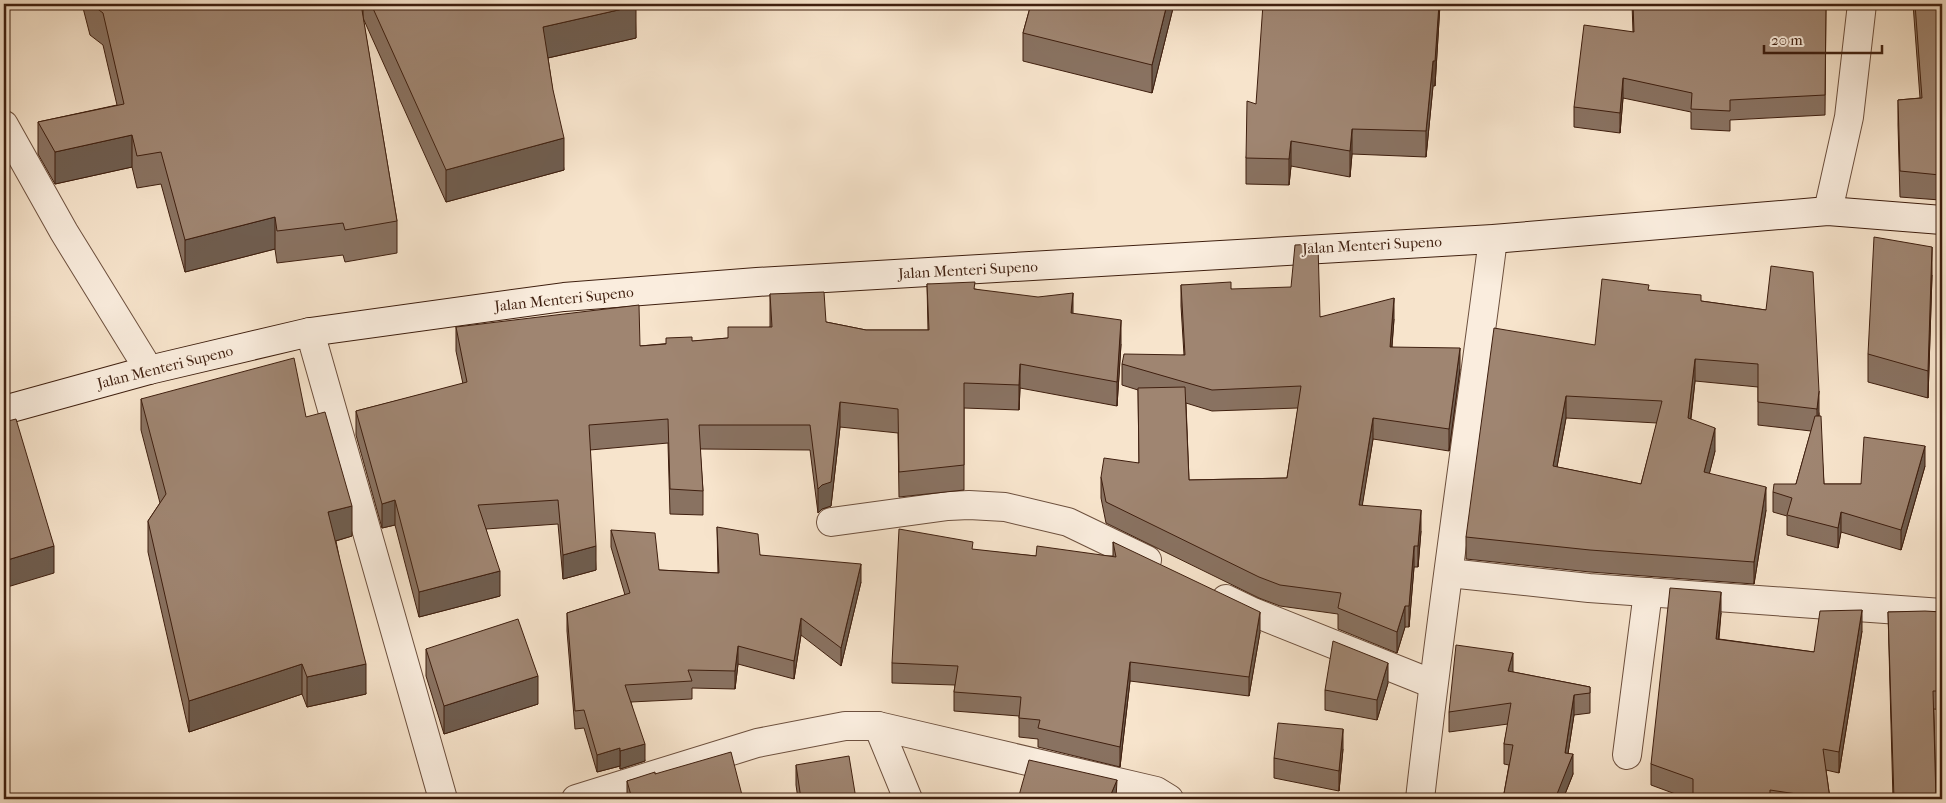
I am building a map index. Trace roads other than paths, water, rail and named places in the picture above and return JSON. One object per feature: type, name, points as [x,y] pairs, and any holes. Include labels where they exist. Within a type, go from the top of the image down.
[{"type":"street","points":[[1828,211],[1849,117],[1862,4]]},
{"type":"street","points":[[4,125],[64,232],[149,370]]},
{"type":"street","name":"Jalan Menteri Supeno","points":[[4,410],[149,370],[310,332],[564,297],[738,283],[1493,239],[1828,211],[1942,220]]},
{"type":"street","points":[[1420,799],[1433,684],[1450,573],[1493,239]]},
{"type":"street","points":[[310,332],[443,799]]},
{"type":"street","points":[[831,522],[948,506],[1005,507],[1068,522],[1168,570]]},
{"type":"street","points":[[1450,573],[1589,588],[1942,613]]},
{"type":"street","points":[[1202,588],[1253,612],[1433,684]]},
{"type":"street","points":[[1627,755],[1648,592]]},
{"type":"street","points":[[576,799],[757,743],[845,726],[878,726],[1156,790],[1169,799]]},
{"type":"street","points":[[878,726],[908,799]]}]
